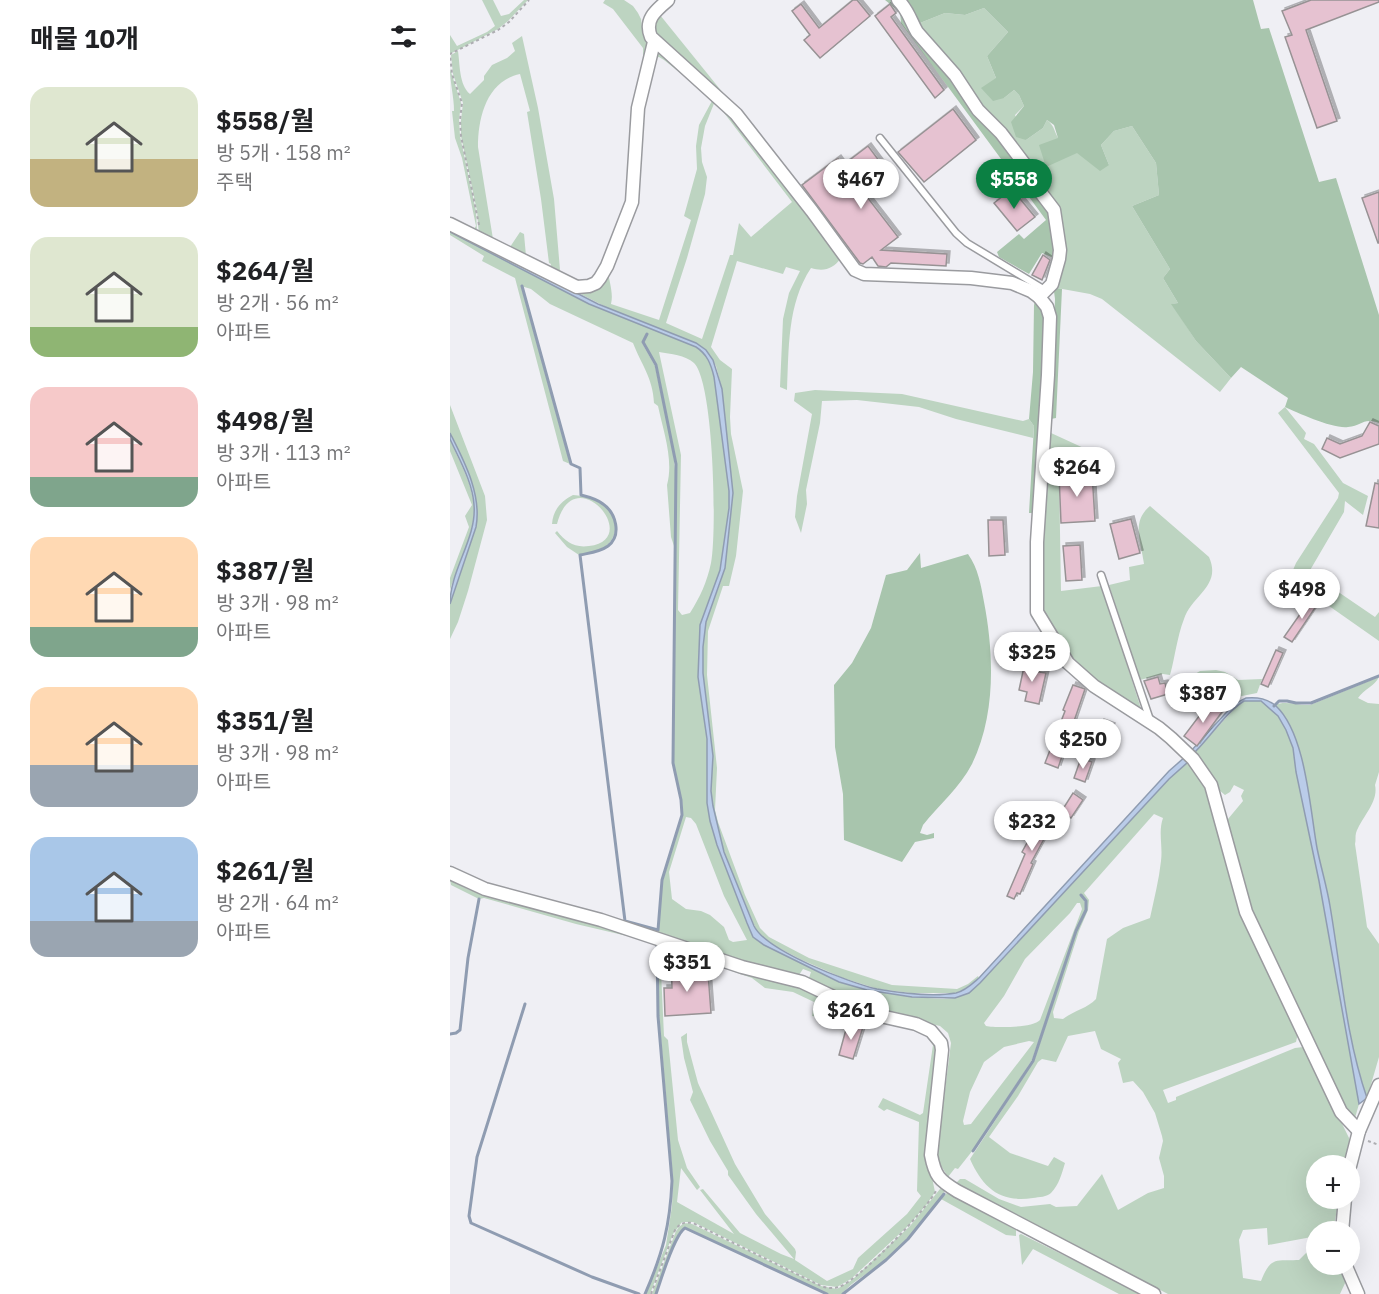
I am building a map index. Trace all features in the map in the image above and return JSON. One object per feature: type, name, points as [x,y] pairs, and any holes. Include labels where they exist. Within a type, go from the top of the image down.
[{"type":"street","points":[[668,0],[648,22],[648,31],[654,42],[736,114],[855,270],[864,274],[926,275],[988,280],[1022,286],[1042,294],[1050,317],[1037,542],[1037,612],[1068,663],[1094,686],[1171,738],[1193,759],[1211,785],[1246,912],[1341,1112],[1359,1131]]},
{"type":"street","points":[[898,0],[911,16],[917,32],[955,75],[978,110],[1001,133],[1054,210],[1060,250],[1052,284],[1042,294]]},
{"type":"street","points":[[450,224],[577,287],[583,288],[596,283],[607,266],[632,202],[638,108],[654,42]]},
{"type":"street","points":[[450,873],[485,890],[601,920],[742,968],[802,982],[867,1013],[916,1024],[931,1031],[937,1037],[942,1050],[931,1155],[933,1168],[940,1180],[967,1197],[1154,1294]]},
{"type":"street","points":[[1353,1155],[1359,1131],[1379,1083]]},
{"type":"street","points":[[1350,1275],[1358,1294]]},
{"type":"lane","points":[[880,138],[956,233],[1042,294]]},
{"type":"lane","points":[[1101,575],[1151,723]]},
{"type":"path","points":[[476,236],[479,226],[459,126],[462,103],[452,75],[450,54],[498,30],[529,0]]},
{"type":"path","points":[[651,1294],[675,1230],[682,1223],[687,1222],[821,1286],[837,1288],[852,1279],[909,1226],[928,1205],[940,1180]]},
{"type":"green space","points":[[482,0],[493,0],[501,16],[509,14],[524,0],[528,0],[498,29],[450,54],[450,35],[457,46],[495,26]]},
{"type":"green space","points":[[605,0],[624,0],[633,6],[641,19],[643,33],[649,44],[643,77],[643,48],[613,9],[603,3]]},
{"type":"green space","points":[[885,0],[897,0],[1053,211],[1056,259],[1042,253],[1029,274],[999,257],[997,252],[1019,234],[1024,239],[1046,220],[901,23],[900,12]]},
{"type":"green space","points":[[900,0],[1253,0],[1261,29],[1269,28],[1319,182],[1336,178],[1379,315],[1379,423],[1366,421],[1342,427],[1325,423],[1285,407],[1288,398],[1241,367],[1231,378],[1196,341],[1171,304],[1178,303],[1163,278],[1170,269],[1132,206],[1159,195],[1156,163],[1132,126],[1114,131],[1101,145],[1109,165],[1100,171],[1077,153],[1046,167],[1039,145],[1058,138],[1054,125],[1047,120],[1043,128],[1026,140],[1016,137],[1011,122],[1024,106],[1019,95],[1014,90],[1004,98],[993,101],[981,88],[996,78],[987,56],[1008,32],[984,8],[965,15],[945,13],[915,25]]},
{"type":"green space","points":[[984,8],[1008,32],[987,56],[1004,98],[1014,90],[1019,95],[1024,106],[1015,115],[1026,140],[1043,128],[1047,120],[1065,145],[1109,165],[1101,145],[1114,131],[1132,126],[1156,163],[1159,195],[1132,206],[1170,269],[1163,278],[1178,303],[1172,304],[1196,341],[1231,378],[1220,392],[1102,299],[1090,294],[1057,288],[1053,284],[1058,216],[915,25],[945,13],[965,15]]},
{"type":"green space","points":[[660,15],[740,114],[656,38],[653,21]]},
{"type":"green space","points":[[522,36],[538,108],[554,199],[560,270],[557,273],[565,277],[589,282],[600,271],[628,200],[635,108],[629,203],[601,273],[593,283],[587,286],[579,286],[479,236],[477,211],[461,136],[463,103],[453,74],[451,55],[458,51],[462,80],[470,94],[484,80],[484,76],[492,65],[507,58],[515,51],[512,43]],"holes":[[[520,74],[530,111],[527,112],[550,269],[526,256],[524,234],[520,232],[510,247],[493,239],[478,147],[483,113],[492,92],[500,84]]]},
{"type":"green space","points":[[663,53],[719,101],[841,258],[828,269],[811,268],[797,296],[789,343],[787,390],[780,387],[783,319],[789,293],[800,271],[786,267],[783,274],[737,261],[711,347],[720,360],[732,369],[731,434],[743,491],[736,556],[729,586],[723,586],[708,631],[707,675],[717,768],[715,810],[718,822],[745,895],[760,928],[769,937],[809,958],[892,985],[957,989],[978,976],[979,978],[962,991],[911,993],[878,989],[843,978],[775,946],[757,932],[724,852],[715,823],[711,791],[713,756],[703,673],[706,622],[721,581],[733,493],[722,389],[716,366],[710,355],[696,343],[608,308],[555,281],[583,290],[608,267],[611,304],[659,320],[691,220],[684,216],[697,169],[696,146],[699,125],[713,99],[664,60],[659,57],[655,58],[655,54]],"holes":[[[715,101],[792,202],[751,237],[739,223],[733,255],[730,255],[702,339],[666,323],[705,194],[707,177],[702,162],[701,148],[705,126]]]},
{"type":"green space","points":[[450,69],[461,103],[460,136],[476,211],[477,232],[455,221],[474,229],[476,226],[462,158],[455,138]]},
{"type":"green space","points":[[450,232],[589,304],[696,347],[706,356],[710,364],[714,377],[729,491],[729,508],[720,570],[700,625],[698,677],[707,739],[707,803],[717,845],[747,923],[758,941],[839,982],[857,987],[912,997],[943,999],[969,993],[1169,779],[1188,762],[1209,793],[1238,905],[1298,1033],[1296,1042],[1163,1090],[1168,1103],[1176,1100],[1176,1097],[1295,1048],[1303,1047],[1306,1050],[1350,1140],[1346,1155],[1306,1155],[1306,1209],[1337,1209],[1335,1221],[1306,1221],[1306,1238],[1268,1245],[1267,1228],[1243,1230],[1239,1240],[1243,1278],[1261,1281],[1271,1264],[1279,1260],[1299,1260],[1306,1253],[1306,1275],[1344,1275],[1346,1281],[1340,1294],[1168,1294],[955,1184],[960,1179],[965,1179],[999,1199],[1021,1207],[1050,1204],[1056,1207],[1077,1206],[1102,1174],[1118,1210],[1148,1193],[1164,1188],[1164,1176],[1159,1158],[1163,1141],[1155,1113],[1143,1092],[1133,1081],[1123,1083],[1118,1063],[1121,1059],[1101,1049],[1095,1031],[1068,1036],[1056,1062],[1042,1059],[1038,1062],[1018,1096],[989,1137],[1010,1153],[1048,1166],[1054,1157],[1065,1163],[1054,1190],[1043,1197],[1021,1199],[1002,1196],[987,1185],[970,1159],[1034,1061],[1086,910],[1087,900],[1082,895],[1086,905],[1085,910],[1076,931],[1032,1060],[973,1150],[958,1169],[955,1168],[948,1177],[940,1164],[937,1153],[951,1043],[948,1033],[940,1026],[870,1009],[809,978],[811,972],[803,969],[799,975],[778,973],[657,934],[663,880],[683,815],[682,800],[673,763],[677,465],[657,365],[644,342],[646,334],[642,343],[655,366],[673,450],[676,480],[674,546],[671,537],[667,485],[669,465],[667,445],[649,379],[633,343],[550,304],[531,289],[521,286],[570,464],[563,461],[515,278],[482,261],[484,256],[450,235]],"holes":[[[659,352],[673,354],[694,363],[701,376],[710,427],[714,491],[711,563],[697,601],[690,613],[682,615],[678,610],[681,455]],[[1154,814],[1163,818],[1160,868],[1150,918],[1123,928],[1107,939],[1096,999],[1063,1019],[1054,1018],[1053,1012],[1088,910],[1089,900],[1084,893]],[[686,817],[691,818],[696,824],[724,896],[747,940],[733,942],[729,940],[724,927],[710,915],[686,909],[672,899],[669,872]],[[1077,903],[1080,903],[1082,909],[1040,1020],[1022,1026],[986,1026],[984,1023],[1004,996],[1025,959]],[[1029,1041],[1034,1042],[971,1124],[964,1125],[970,1092],[984,1062],[1004,1047]]]},
{"type":"green space","points":[[1053,284],[1062,289],[1056,418],[1051,419],[1055,299]]},
{"type":"green space","points":[[1036,298],[1044,309],[1044,371],[1033,513],[1029,513],[1034,426],[1029,419]]},
{"type":"green space","points":[[815,390],[902,394],[1023,421],[1029,419],[1034,426],[1033,438],[956,419],[919,407],[857,400],[822,401],[820,423],[806,490],[807,504],[801,533],[795,517],[812,414],[794,401],[795,393]]},
{"type":"green space","points":[[450,405],[485,496],[487,520],[468,591],[450,639],[450,604],[476,527],[476,500],[467,469],[450,433]]},
{"type":"green space","points":[[1285,407],[1306,433],[1304,439],[1314,444],[1343,483],[1368,496],[1363,515],[1345,501],[1344,512],[1309,572],[1375,617],[1379,612],[1379,641],[1297,581],[1293,570],[1296,563],[1339,493],[1278,413]]},
{"type":"green space","points":[[1051,433],[1099,455],[1061,453],[1059,472],[1061,591],[1102,586],[1142,712],[1074,666],[1044,616],[1042,509]]},
{"type":"green space","points":[[450,439],[471,488],[474,514],[470,535],[450,590],[450,578],[469,527],[465,516],[472,505],[450,451]]},
{"type":"green space","points":[[573,495],[596,500],[612,515],[615,522],[615,533],[606,546],[579,555],[567,547],[555,533],[557,531],[571,543],[589,546],[604,541],[610,531],[608,519],[600,508],[589,500],[577,498],[566,505],[557,524],[552,524],[558,506]]},
{"type":"green space","points":[[1150,506],[1209,557],[1212,576],[1184,619],[1170,675],[1163,674],[1140,680],[1109,585],[1130,580],[1129,567],[1144,564],[1139,525],[1144,512]]},
{"type":"green space","points":[[920,553],[921,568],[968,554],[971,559],[977,571],[987,622],[991,684],[985,725],[972,764],[923,825],[920,833],[927,835],[934,833],[934,838],[915,842],[902,862],[844,840],[843,794],[835,747],[834,685],[852,663],[871,628],[886,575],[907,570]]},
{"type":"green space","points":[[1200,671],[1225,672],[1238,680],[1262,679],[1257,693],[1237,697],[1223,682],[1186,687],[1180,683]]},
{"type":"green space","points":[[1379,677],[1358,698],[1368,703],[1379,704],[1379,772],[1375,785],[1376,791],[1372,804],[1358,827],[1355,844],[1367,927],[1379,944],[1379,1057],[1367,1098],[1349,1027],[1329,899],[1317,848],[1305,774],[1294,737],[1275,705],[1283,703],[1310,705]]},
{"type":"green space","points":[[1256,700],[1266,704],[1278,716],[1287,731],[1292,746],[1324,905],[1356,1084],[1359,1104],[1355,1118],[1348,1113],[1251,907],[1228,824],[1228,819],[1243,801],[1241,796],[1244,790],[1234,785],[1225,795],[1219,790],[1209,770],[1192,755],[1238,705],[1244,701]]},
{"type":"green space","points":[[450,879],[479,893],[622,931],[666,946],[687,954],[687,957],[662,948],[660,950],[664,1036],[668,1040],[678,1140],[687,1168],[700,1187],[697,1190],[681,1168],[677,1202],[734,1234],[700,1190],[703,1189],[740,1233],[794,1259],[756,1214],[728,1175],[728,1171],[690,1100],[693,1092],[681,1037],[687,1033],[687,1042],[698,1083],[735,1164],[765,1214],[795,1249],[795,1260],[827,1281],[853,1269],[858,1258],[907,1214],[921,1196],[917,1191],[919,1122],[878,1107],[883,1098],[920,1115],[923,1113],[933,1045],[922,1030],[934,1041],[936,1048],[928,1119],[927,1153],[935,1192],[909,1225],[851,1279],[837,1287],[821,1285],[693,1222],[682,1222],[673,1234],[650,1294],[646,1294],[666,1245],[673,1181],[659,1016],[657,943],[576,924],[484,898],[479,899],[451,885]]},
{"type":"green space","points":[[697,956],[799,985],[818,996],[820,1006],[826,1008],[829,1000],[849,1013],[873,1020],[873,1025],[833,1013],[830,1019],[812,1016],[814,1002],[793,992],[765,988],[752,978],[694,958]]},
{"type":"green space","points":[[940,1189],[945,1190],[943,1194],[907,1238],[883,1262],[842,1294],[828,1294],[685,1227],[676,1238],[655,1294],[652,1294],[676,1231],[685,1223],[692,1224],[821,1286],[837,1289],[852,1280],[910,1226]]},
{"type":"green space","points":[[947,1193],[1016,1230],[1016,1236],[1006,1235],[941,1199]]},
{"type":"green space","points":[[1019,1235],[1142,1294],[1119,1294],[1033,1249],[1022,1265]]},
{"type":"water","points":[[450,228],[598,304],[696,343],[706,350],[713,360],[722,389],[733,493],[725,568],[706,622],[703,647],[703,673],[713,756],[711,791],[724,852],[754,926],[774,946],[829,973],[877,989],[927,995],[962,991],[979,978],[1169,771],[1185,757],[1188,762],[1169,779],[969,993],[955,998],[912,997],[867,990],[839,982],[764,945],[753,937],[717,845],[707,803],[707,739],[698,677],[700,625],[720,570],[729,508],[729,491],[714,377],[710,364],[706,356],[696,347],[589,304],[450,232]]},
{"type":"water","points":[[450,433],[474,490],[477,515],[476,527],[450,604],[454,579],[472,530],[474,505],[468,480],[450,439]]},
{"type":"water","points":[[1246,698],[1262,699],[1276,706],[1286,719],[1300,753],[1317,848],[1329,899],[1349,1027],[1367,1098],[1359,1104],[1319,881],[1293,748],[1286,730],[1278,716],[1261,701],[1244,701],[1192,755],[1190,752],[1234,704]]},
{"type":"building","points":[[853,0],[857,0],[870,16],[820,58],[804,40],[810,35],[792,11],[801,4],[819,28]]},
{"type":"building","points":[[1311,0],[1379,0],[1379,2],[1306,30],[1337,121],[1317,128],[1285,37],[1292,35],[1282,11]]},
{"type":"building","points":[[890,4],[896,13],[891,17],[944,90],[935,98],[875,16]]},
{"type":"building","points":[[953,109],[976,140],[924,182],[898,152]]},
{"type":"building","points":[[868,146],[892,178],[867,197],[898,237],[881,250],[947,254],[946,266],[891,263],[886,267],[878,266],[872,257],[863,264],[860,263],[802,185],[838,158],[843,165]]},
{"type":"building","points":[[1012,189],[1035,217],[1017,231],[994,203]]},
{"type":"building","points":[[1379,192],[1379,243],[1378,243],[1362,198]]},
{"type":"building","points":[[1043,255],[1050,260],[1042,280],[1032,275]]},
{"type":"building","points":[[1370,422],[1379,426],[1379,444],[1340,458],[1322,449],[1327,438],[1340,444],[1362,436]]},
{"type":"building","points":[[1092,472],[1095,521],[1061,523],[1059,474]]},
{"type":"building","points":[[1375,483],[1379,484],[1379,528],[1366,526]]},
{"type":"building","points":[[1131,519],[1140,553],[1119,559],[1110,524]]},
{"type":"building","points":[[988,520],[1003,520],[1005,555],[989,556]]},
{"type":"building","points":[[1080,545],[1082,580],[1066,581],[1063,546]]},
{"type":"building","points":[[1312,597],[1319,602],[1292,642],[1284,637]]},
{"type":"building","points":[[1276,650],[1283,653],[1268,687],[1261,684]]},
{"type":"building","points":[[1025,662],[1034,662],[1033,671],[1046,673],[1039,704],[1025,701],[1027,692],[1019,690]]},
{"type":"building","points":[[1158,677],[1160,684],[1165,683],[1168,694],[1151,699],[1144,681]]},
{"type":"building","points":[[1073,685],[1085,689],[1058,768],[1045,763]]},
{"type":"building","points":[[1209,703],[1222,712],[1197,746],[1184,736]]},
{"type":"building","points":[[1101,722],[1112,726],[1101,756],[1090,752]]},
{"type":"building","points":[[1081,758],[1092,762],[1085,782],[1074,778]]},
{"type":"building","points":[[1073,793],[1083,800],[1071,818],[1061,812]]},
{"type":"building","points":[[1046,808],[1057,815],[1031,863],[1033,864],[1020,894],[1017,893],[1014,899],[1007,896],[1025,854],[1022,852]]},
{"type":"building","points":[[671,955],[679,955],[680,975],[708,973],[711,1013],[665,1016],[664,988],[672,988]]},
{"type":"building","points":[[848,1022],[863,1027],[853,1059],[839,1055]]},
{"type":"waterway","points":[[522,286],[571,464],[580,468],[581,495],[596,499],[608,508],[616,524],[615,536],[608,546],[580,555],[625,921],[658,930],[662,880],[682,815],[673,763],[676,464],[656,365],[643,342],[647,334]]},
{"type":"waterway","points":[[1274,706],[1279,701],[1311,703],[1379,676]]},
{"type":"waterway","points":[[973,1151],[1033,1061],[1076,931],[1086,910],[1086,901],[1081,895]]},
{"type":"waterway","points":[[450,1034],[460,1030],[468,958],[479,899]]},
{"type":"waterway","points":[[645,1294],[657,1265],[664,1239],[672,1181],[658,1016],[657,943]]},
{"type":"waterway","points":[[525,1004],[477,1157],[469,1216],[471,1223],[592,1277],[639,1294]]},
{"type":"waterway","points":[[843,1294],[886,1260],[908,1239],[944,1194]]},
{"type":"waterway","points":[[656,1294],[672,1248],[685,1228],[827,1294]]}]
